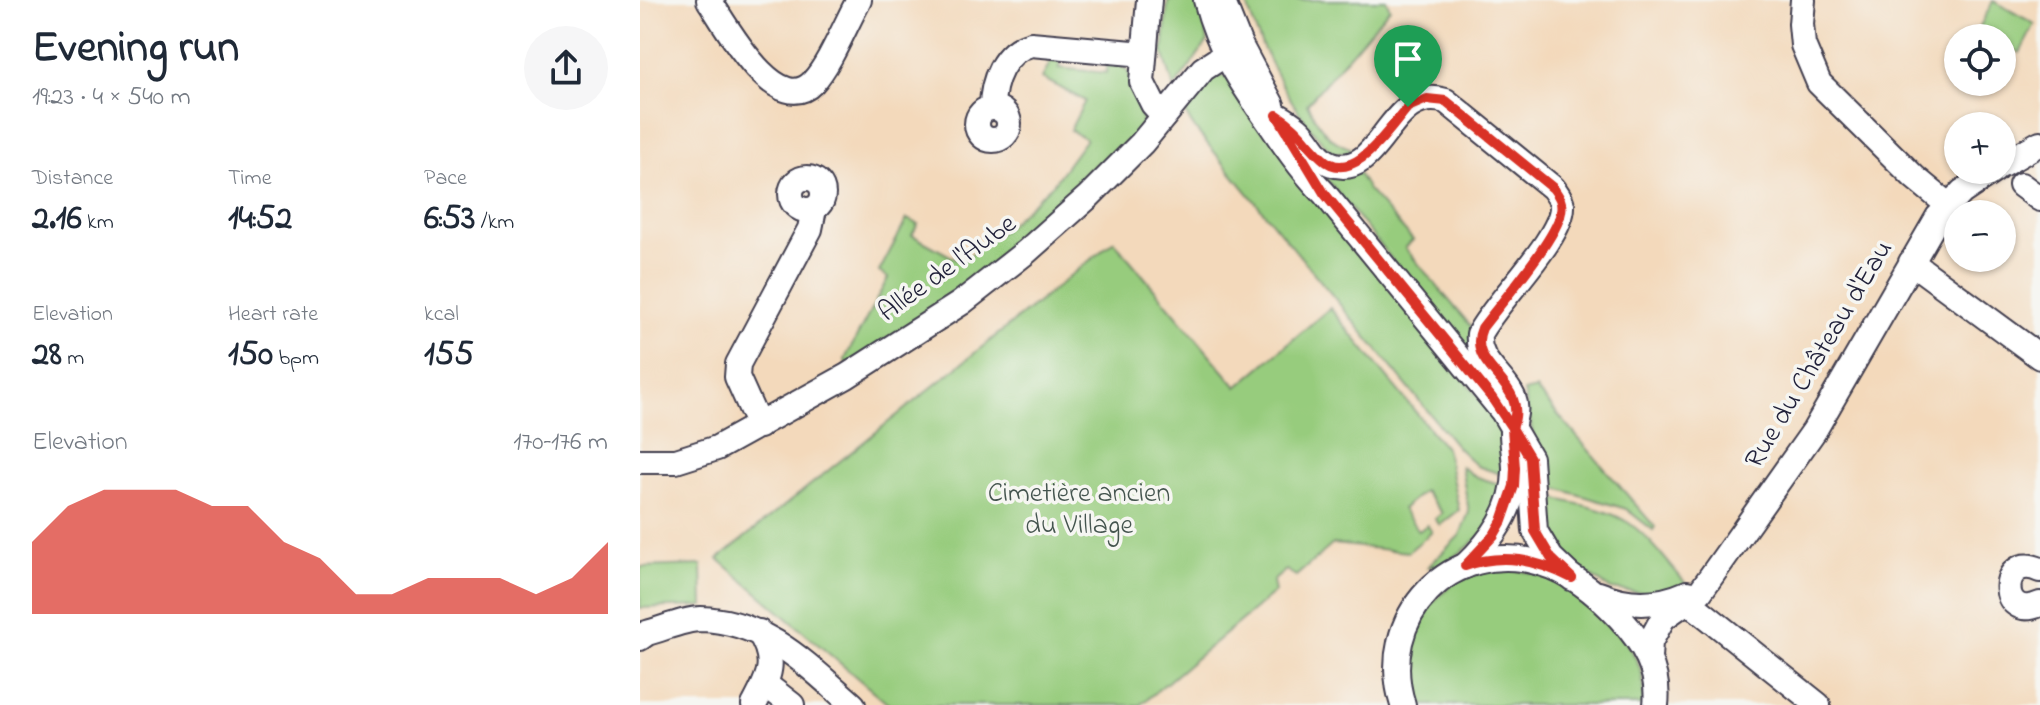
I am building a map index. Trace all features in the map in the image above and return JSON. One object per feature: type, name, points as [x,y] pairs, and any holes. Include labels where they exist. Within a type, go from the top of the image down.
[{"type":"street","points":[[709,0],[766,79],[783,89],[796,91],[806,87],[819,74],[859,0]]},
{"type":"street","points":[[1149,0],[1143,87],[1164,116]]},
{"type":"street","points":[[1206,0],[1304,173],[1324,193],[1492,398],[1512,428],[1530,458],[1535,531],[1551,558],[1629,628],[1649,658],[1655,676],[1657,704]]},
{"type":"street","points":[[1222,0],[1232,50],[1277,115],[1324,193]]},
{"type":"street","points":[[1803,0],[1803,45],[1819,83],[1885,149],[1944,201]]},
{"type":"street","points":[[992,108],[993,86],[1016,49],[1031,44],[1144,54]]},
{"type":"street","name":"Allée de l'Aube","points":[[640,461],[676,461],[704,454],[759,426],[912,336],[1002,271],[1088,197],[1120,166],[1203,69],[1232,50]]},
{"type":"street","points":[[1277,115],[1299,130],[1328,163],[1350,166],[1360,161],[1408,107],[1420,100],[1439,99],[1556,192],[1562,210],[1554,232],[1479,334],[1481,355],[1514,401],[1517,411],[1512,428],[1515,468],[1508,508],[1494,535],[1465,566],[1428,590],[1405,624],[1396,659],[1403,705]]},
{"type":"street","points":[[2016,157],[2040,143]]},
{"type":"street","name":"Rue du Château d'Eau","points":[[1954,200],[1973,184]]},
{"type":"street","points":[[759,426],[737,377],[738,364],[810,229],[814,209]]},
{"type":"street","name":"Rue du Château d'Eau","points":[[1649,658],[1650,642],[1663,618],[1689,602],[1707,583],[1814,431],[1911,262],[1944,211]]},
{"type":"street","points":[[1911,262],[2040,357]]},
{"type":"street","points":[[1465,566],[1489,559],[1513,558],[1540,563],[1625,602],[1643,603],[1679,596],[1707,583]]},
{"type":"street","points":[[2035,562],[2016,570],[2009,580],[2011,598],[2025,607],[2040,604]]},
{"type":"street","points":[[1689,602],[1814,704]]},
{"type":"street","points":[[640,638],[647,633],[698,619],[744,625],[794,655],[853,705]]},
{"type":"street","points":[[759,632],[768,649],[771,673],[760,694],[792,705]]},
{"type":"green space","points":[[1168,0],[1200,0],[1208,41],[1174,88],[1163,52]]},
{"type":"green space","points":[[1246,0],[1386,0],[1390,8],[1307,104],[1324,131],[1350,148],[1351,153],[1333,153],[1306,121],[1269,61]]},
{"type":"green space","points":[[1993,1],[2035,24],[2020,53],[2016,51],[2016,24],[1981,24]]},
{"type":"green space","points":[[1052,59],[1060,59],[1059,68],[1106,73],[1108,59],[1118,62],[1129,73],[1141,105],[1142,125],[1135,137],[1063,208],[970,285],[846,365],[845,359],[888,278],[879,272],[907,219],[918,224],[912,235],[961,262],[1003,230],[1053,184],[1086,139],[1070,130],[1085,101],[1042,78]]},
{"type":"green space","points":[[1209,77],[1227,77],[1489,410],[1505,441],[1509,477],[1477,466],[1458,448],[1192,125],[1182,107]]},
{"type":"green space","points":[[1317,167],[1356,170],[1368,190],[1413,240],[1405,248],[1475,331],[1472,359]]},
{"type":"green space","name":"Cimetière ancien du Village","points":[[1114,241],[1237,387],[1330,308],[1446,449],[1459,510],[1440,525],[1435,519],[1442,513],[1424,491],[1402,509],[1419,531],[1427,525],[1432,532],[1408,552],[1333,544],[1296,576],[1286,570],[1273,581],[1275,592],[1140,705],[889,705],[718,559]]},
{"type":"green space","points":[[1536,389],[1655,527],[1653,530],[1626,509],[1543,484],[1524,392]]},
{"type":"green space","points":[[1461,466],[1474,476],[1508,487],[1503,503],[1494,521],[1468,547],[1448,560],[1428,567],[1460,535],[1469,512]]},
{"type":"green space","points":[[1541,495],[1598,509],[1629,523],[1653,545],[1689,587],[1666,596],[1611,589],[1563,558],[1545,534]]},
{"type":"green space","points":[[702,565],[703,606],[640,608],[640,567]]},
{"type":"green space","points":[[1500,567],[1552,580],[1600,614],[1636,659],[1643,678],[1643,705],[1414,705],[1406,672],[1407,652],[1422,612],[1457,580]]},
{"type":"route","points":[[1408,107],[1360,161],[1355,165],[1342,166],[1328,163],[1299,130],[1277,115],[1324,193],[1492,398],[1512,428],[1515,468],[1508,508],[1494,535],[1465,566],[1489,559],[1513,558],[1552,567],[1572,578],[1551,558],[1535,531],[1530,458],[1512,428],[1517,409],[1512,394],[1481,355],[1478,344],[1482,328],[1554,232],[1562,210],[1561,200],[1553,188],[1446,101],[1432,98],[1408,107]]}]
